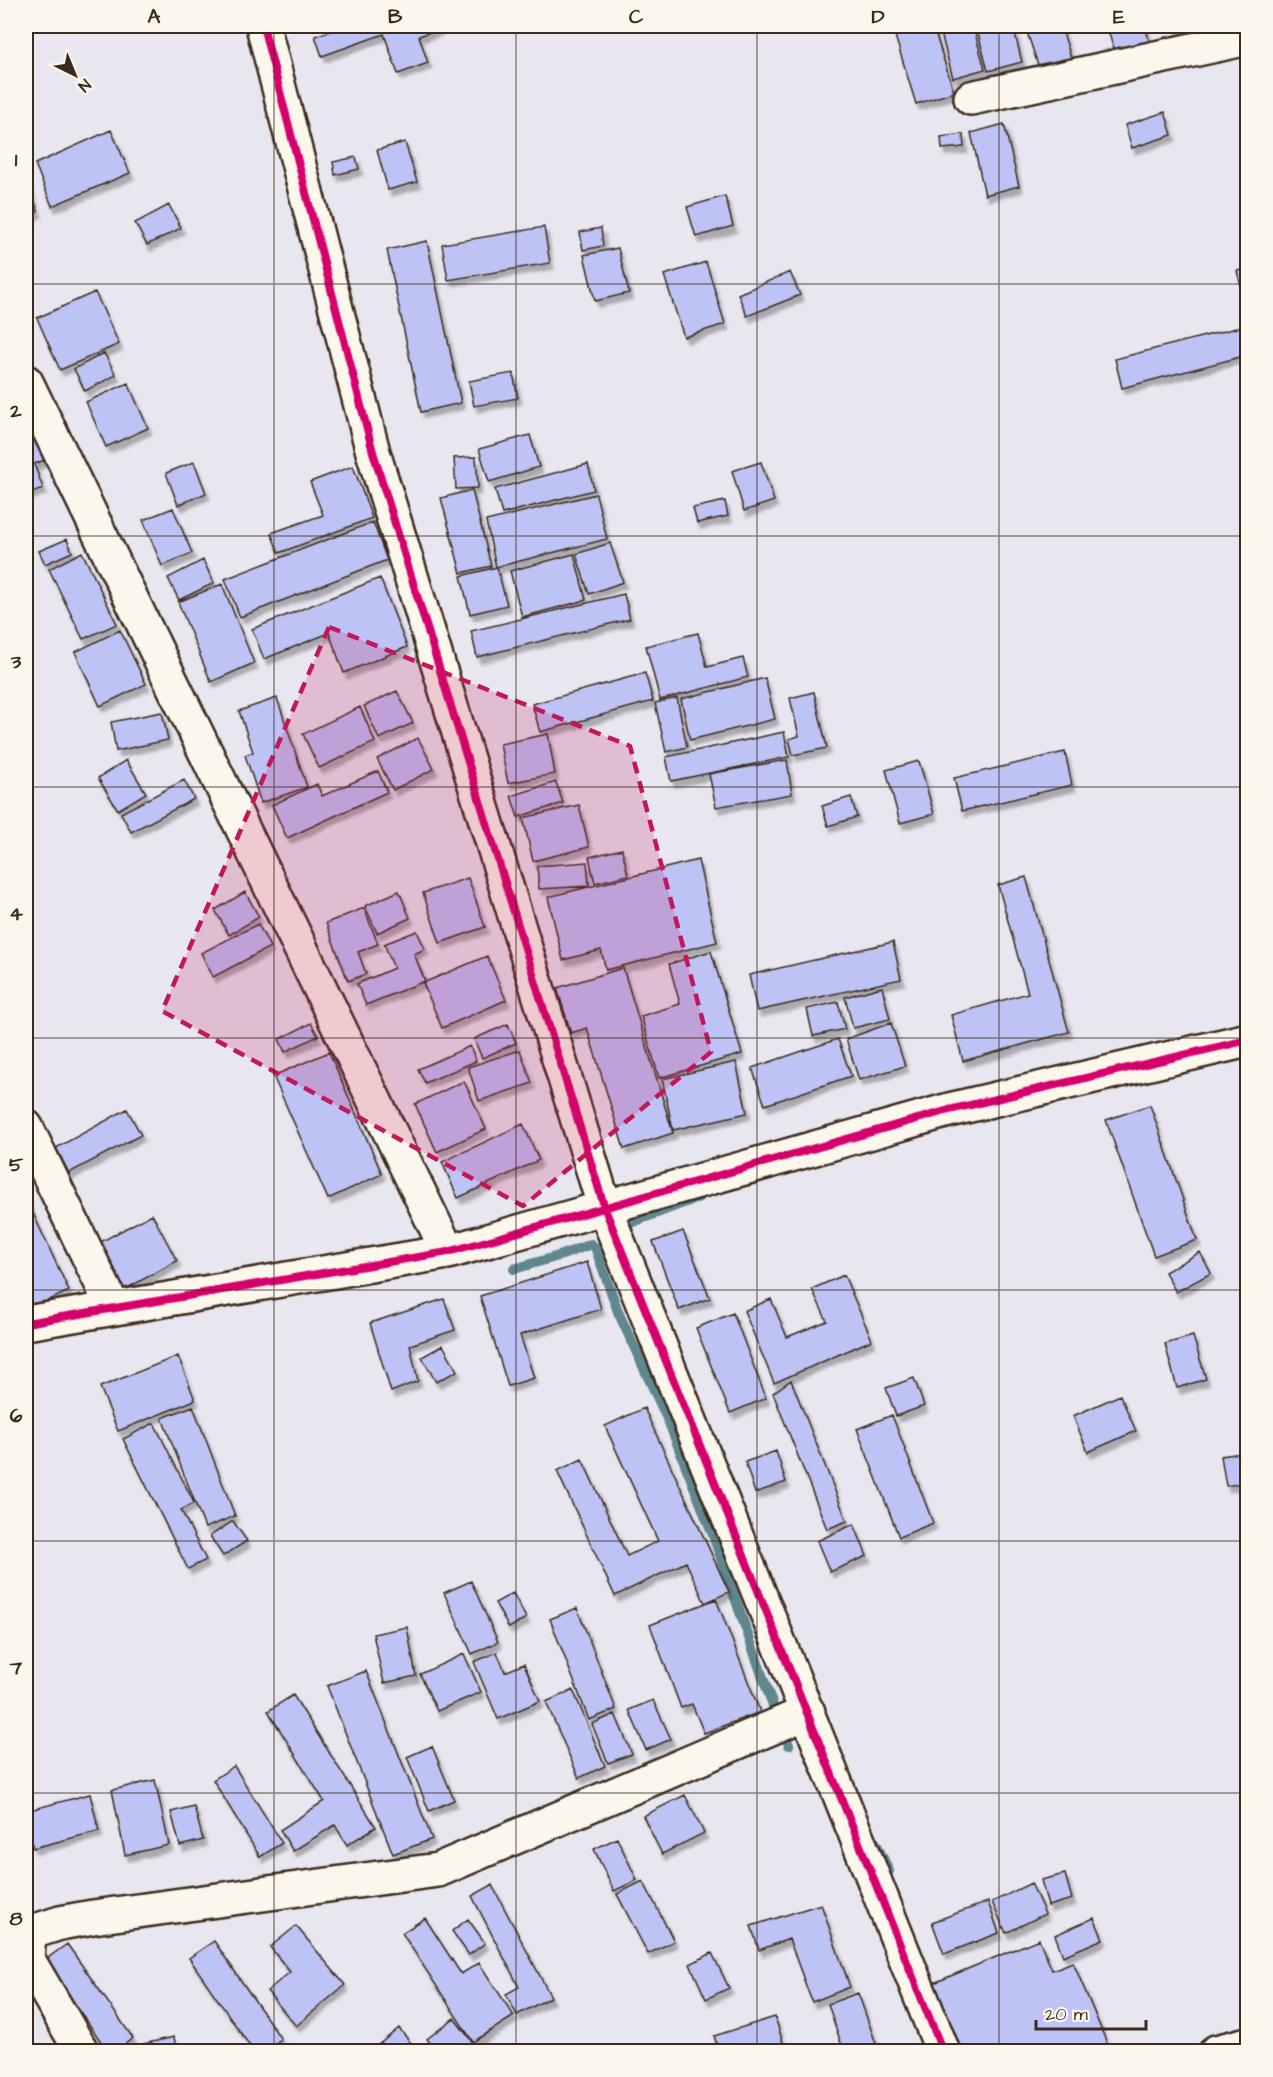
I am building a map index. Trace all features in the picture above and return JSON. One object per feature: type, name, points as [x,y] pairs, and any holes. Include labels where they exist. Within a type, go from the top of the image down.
[{"type":"street","points":[[263,26],[373,452],[605,1209],[943,2052]]},
{"type":"street","points":[[971,98],[1248,38]]},
{"type":"street","points":[[26,382],[448,1252]]},
{"type":"street","points":[[26,1323],[448,1252],[949,1110],[1248,1040]]},
{"type":"street","points":[[26,1127],[113,1307]]},
{"type":"street","points":[[82,2052],[27,1958],[29,1933],[60,1923],[93,1917],[438,1870],[808,1712]]},
{"type":"street","points":[[1216,2052],[1248,2044]]},
{"type":"highlighted area","points":[[329,627],[630,746],[711,1052],[523,1206],[162,1011]]},
{"type":"building","points":[[345,26],[437,26],[439,29],[419,36],[428,63],[398,74],[384,34],[322,56],[315,36]]},
{"type":"building","points":[[892,26],[933,26],[954,92],[916,104]]},
{"type":"building","points":[[939,26],[973,26],[985,69],[953,78]]},
{"type":"building","points":[[976,26],[1013,26],[1022,62],[988,71]]},
{"type":"building","points":[[1025,26],[1061,26],[1072,61],[1040,71]]},
{"type":"building","points":[[1107,26],[1145,26],[1150,43],[1115,54]]},
{"type":"building","points":[[1165,112],[1172,135],[1132,148],[1125,125]]},
{"type":"building","points":[[1004,124],[1019,186],[985,195],[971,133]]},
{"type":"building","points":[[111,130],[130,173],[52,206],[35,164]]},
{"type":"building","points":[[963,134],[964,147],[942,149],[941,137]]},
{"type":"building","points":[[405,142],[417,182],[388,190],[377,150]]},
{"type":"building","points":[[356,157],[359,169],[335,175],[333,162]]},
{"type":"building","points":[[26,178],[38,211],[26,216]]},
{"type":"building","points":[[725,196],[733,226],[696,237],[687,207]]},
{"type":"building","points":[[169,205],[181,228],[147,245],[135,223]]},
{"type":"building","points":[[544,227],[550,263],[448,280],[442,244]]},
{"type":"building","points":[[601,228],[603,246],[583,250],[580,232]]},
{"type":"building","points":[[427,241],[461,403],[421,412],[387,250]]},
{"type":"building","points":[[618,248],[629,293],[595,301],[584,255]]},
{"type":"building","points":[[706,262],[725,324],[684,337],[664,275]]},
{"type":"building","points":[[1248,268],[1248,300],[1245,301],[1237,271]]},
{"type":"building","points":[[790,272],[800,295],[747,316],[738,294]]},
{"type":"building","points":[[95,292],[119,344],[60,370],[37,318]]},
{"type":"building","points":[[1244,326],[1248,338],[1248,355],[1122,388],[1115,359]]},
{"type":"building","points":[[104,353],[116,375],[85,391],[74,369]]},
{"type":"building","points":[[513,373],[518,398],[474,406],[469,381]]},
{"type":"building","points":[[128,383],[148,428],[106,447],[86,402]]},
{"type":"building","points":[[36,435],[45,460],[34,464],[43,488],[27,494],[26,438]]},
{"type":"building","points":[[530,435],[539,467],[489,482],[479,449]]},
{"type":"building","points":[[476,457],[478,488],[456,489],[454,458]]},
{"type":"building","points":[[194,462],[206,493],[178,505],[166,473]]},
{"type":"building","points":[[761,462],[774,501],[744,511],[732,471]]},
{"type":"building","points":[[588,464],[594,490],[502,514],[495,489]]},
{"type":"building","points":[[353,466],[372,518],[279,553],[271,533],[323,515],[310,482]]},
{"type":"building","points":[[472,490],[491,566],[461,573],[441,498]]},
{"type":"building","points":[[596,494],[607,539],[496,567],[486,521]]},
{"type":"building","points":[[725,501],[728,516],[697,523],[693,508]]},
{"type":"building","points":[[173,508],[192,553],[162,566],[143,520]]},
{"type":"building","points":[[373,522],[387,560],[240,617],[225,579]]},
{"type":"building","points":[[67,539],[72,552],[45,564],[39,551]]},
{"type":"building","points":[[610,543],[623,582],[589,594],[576,554]]},
{"type":"building","points":[[82,552],[117,624],[83,639],[49,569]]},
{"type":"building","points":[[574,554],[586,600],[522,617],[510,571]]},
{"type":"building","points":[[203,560],[214,583],[179,600],[168,578]]},
{"type":"building","points":[[497,567],[507,605],[470,614],[461,576]]},
{"type":"building","points":[[380,578],[407,647],[344,673],[329,633],[264,659],[252,629]]},
{"type":"building","points":[[222,584],[254,663],[211,682],[178,602]]},
{"type":"building","points":[[624,594],[630,619],[477,657],[471,631]]},
{"type":"building","points":[[120,630],[146,684],[100,706],[75,652]]},
{"type":"building","points":[[698,633],[707,667],[743,658],[748,677],[660,700],[646,646]]},
{"type":"building","points":[[645,673],[653,701],[540,732],[532,704]]},
{"type":"building","points":[[765,678],[775,719],[690,740],[681,699]]},
{"type":"building","points":[[397,691],[413,723],[379,739],[364,706]]},
{"type":"building","points":[[814,692],[827,748],[793,755],[789,739],[799,736],[790,698]]},
{"type":"building","points":[[277,698],[307,787],[261,803],[245,755],[253,752],[239,711]]},
{"type":"building","points":[[677,698],[687,747],[666,752],[655,703]]},
{"type":"building","points":[[360,707],[375,742],[319,768],[303,734]]},
{"type":"building","points":[[162,712],[168,740],[116,751],[111,722]]},
{"type":"building","points":[[784,732],[789,757],[671,781],[666,757]]},
{"type":"building","points":[[548,734],[555,774],[508,783],[500,744]]},
{"type":"building","points":[[418,738],[434,769],[393,790],[377,759]]},
{"type":"building","points":[[1065,752],[1072,785],[962,811],[954,778]]},
{"type":"building","points":[[126,760],[146,793],[118,810],[98,778]]},
{"type":"building","points":[[787,760],[792,794],[716,807],[709,774]]},
{"type":"building","points":[[919,761],[934,814],[900,823],[886,770]]},
{"type":"building","points":[[378,771],[387,792],[287,838],[272,805],[317,784],[322,796]]},
{"type":"building","points":[[184,780],[194,799],[131,832],[121,813]]},
{"type":"building","points":[[556,782],[563,803],[518,817],[511,796]]},
{"type":"building","points":[[851,797],[857,817],[828,826],[822,806]]},
{"type":"building","points":[[579,805],[589,847],[533,861],[523,818]]},
{"type":"building","points":[[622,849],[628,875],[595,883],[589,857]]},
{"type":"building","points":[[698,860],[717,942],[606,970],[601,950],[563,960],[548,897]]},
{"type":"building","points":[[587,862],[589,886],[539,889],[537,866]]},
{"type":"building","points":[[1026,877],[1069,1032],[963,1061],[951,1015],[1028,993],[998,885]]},
{"type":"building","points":[[468,878],[485,927],[440,943],[423,893]]},
{"type":"building","points":[[399,891],[410,918],[377,933],[365,906]]},
{"type":"building","points":[[245,892],[259,917],[229,935],[215,910]]},
{"type":"building","points":[[364,908],[378,944],[358,952],[366,974],[348,981],[326,923]]},
{"type":"building","points":[[258,924],[270,947],[213,977],[201,953]]},
{"type":"building","points":[[417,931],[425,949],[414,954],[425,981],[366,1005],[357,984],[394,968],[384,944]]},
{"type":"building","points":[[893,942],[901,979],[757,1011],[749,975]]},
{"type":"building","points":[[711,951],[742,1054],[659,1078],[641,1016],[680,1004],[669,964]]},
{"type":"building","points":[[487,956],[506,1000],[442,1028],[423,983]]},
{"type":"building","points":[[623,968],[673,1133],[624,1149],[587,1028],[571,1033],[557,988]]},
{"type":"building","points":[[882,987],[890,1019],[853,1028],[845,997]]},
{"type":"building","points":[[838,1002],[845,1029],[813,1036],[807,1009]]},
{"type":"building","points":[[311,1023],[318,1036],[285,1052],[279,1039]]},
{"type":"building","points":[[891,1023],[905,1066],[859,1080],[846,1039]]},
{"type":"building","points":[[508,1024],[516,1043],[482,1058],[474,1039]]},
{"type":"building","points":[[838,1039],[851,1076],[765,1105],[752,1068]]},
{"type":"building","points":[[470,1046],[476,1061],[425,1083],[418,1069]]},
{"type":"building","points":[[520,1050],[532,1083],[479,1101],[468,1067]]},
{"type":"building","points":[[329,1052],[382,1174],[328,1199],[273,1076]]},
{"type":"building","points":[[736,1062],[747,1113],[673,1130],[662,1079]]},
{"type":"building","points":[[464,1081],[486,1129],[437,1152],[415,1104]]},
{"type":"building","points":[[1150,1105],[1197,1240],[1154,1256],[1106,1120]]},
{"type":"building","points":[[127,1109],[141,1135],[69,1173],[56,1148]]},
{"type":"building","points":[[523,1124],[539,1160],[458,1198],[442,1162]]},
{"type":"building","points":[[26,1198],[69,1291],[30,1309],[26,1300]]},
{"type":"building","points":[[152,1214],[177,1261],[120,1292],[95,1245]]},
{"type":"building","points":[[683,1231],[710,1298],[679,1310],[653,1242]]},
{"type":"building","points":[[1200,1252],[1211,1273],[1176,1292],[1165,1272]]},
{"type":"building","points":[[587,1262],[601,1309],[520,1335],[534,1378],[508,1386],[480,1296]]},
{"type":"building","points":[[844,1275],[872,1340],[774,1383],[744,1311],[771,1299],[787,1337],[827,1321],[812,1289]]},
{"type":"building","points":[[444,1299],[455,1330],[410,1345],[418,1381],[391,1392],[370,1323]]},
{"type":"building","points":[[733,1313],[766,1398],[730,1413],[696,1328]]},
{"type":"building","points":[[1193,1336],[1206,1379],[1177,1388],[1165,1344]]},
{"type":"building","points":[[443,1345],[457,1371],[436,1382],[422,1357]]},
{"type":"building","points":[[178,1356],[195,1400],[118,1431],[100,1387]]},
{"type":"building","points":[[914,1378],[924,1406],[896,1416],[886,1388]]},
{"type":"building","points":[[791,1380],[847,1521],[827,1529],[773,1393]]},
{"type":"building","points":[[1120,1395],[1136,1431],[1088,1452],[1073,1416]]},
{"type":"building","points":[[193,1406],[235,1516],[205,1528],[162,1418]]},
{"type":"building","points":[[644,1408],[729,1592],[705,1603],[686,1562],[615,1596],[557,1471],[582,1459],[627,1556],[658,1541],[605,1426]]},
{"type":"building","points":[[892,1415],[933,1523],[899,1537],[857,1429]]},
{"type":"building","points":[[154,1423],[194,1503],[181,1510],[206,1560],[188,1569],[123,1439]]},
{"type":"building","points":[[776,1451],[786,1482],[755,1493],[745,1462]]},
{"type":"building","points":[[1248,1452],[1248,1482],[1226,1486],[1221,1456]]},
{"type":"building","points":[[233,1521],[247,1541],[223,1556],[210,1536]]},
{"type":"building","points":[[854,1524],[867,1556],[830,1572],[817,1541]]},
{"type":"building","points":[[471,1581],[498,1642],[472,1654],[444,1593]]},
{"type":"building","points":[[513,1593],[526,1618],[509,1628],[495,1603]]},
{"type":"building","points":[[716,1599],[760,1712],[704,1733],[692,1704],[681,1708],[650,1625]]},
{"type":"building","points":[[577,1608],[616,1709],[589,1720],[550,1619]]},
{"type":"building","points":[[407,1627],[416,1676],[384,1683],[373,1634]]},
{"type":"building","points":[[497,1652],[505,1672],[524,1664],[540,1701],[498,1719],[474,1662]]},
{"type":"building","points":[[464,1654],[481,1692],[437,1711],[420,1674]]},
{"type":"building","points":[[366,1671],[432,1839],[393,1854],[327,1686]]},
{"type":"building","points":[[573,1690],[605,1766],[579,1778],[546,1702]]},
{"type":"building","points":[[293,1695],[376,1827],[347,1845],[335,1825],[293,1851],[280,1830],[324,1801],[268,1711]]},
{"type":"building","points":[[653,1700],[671,1739],[646,1750],[629,1710]]},
{"type":"building","points":[[615,1714],[632,1754],[608,1763],[592,1724]]},
{"type":"building","points":[[432,1746],[454,1800],[429,1811],[407,1757]]},
{"type":"building","points":[[234,1766],[282,1843],[260,1857],[213,1780]]},
{"type":"building","points":[[155,1780],[169,1845],[125,1855],[112,1790]]},
{"type":"building","points":[[90,1794],[99,1831],[33,1848],[26,1811]]},
{"type":"building","points":[[685,1795],[704,1833],[662,1854],[643,1816]]},
{"type":"building","points":[[194,1806],[203,1840],[180,1846],[171,1812]]},
{"type":"building","points":[[617,1838],[637,1880],[614,1891],[594,1849]]},
{"type":"building","points":[[1065,1874],[1072,1899],[1048,1906],[1041,1880]]},
{"type":"building","points":[[643,1881],[674,1941],[648,1954],[617,1894]]},
{"type":"building","points":[[1031,1883],[1045,1914],[1006,1933],[992,1902]]},
{"type":"building","points":[[492,1885],[551,1997],[517,2015],[506,1994],[519,1987],[472,1896]]},
{"type":"building","points":[[988,1902],[999,1933],[944,1954],[932,1922]]},
{"type":"building","points":[[821,1904],[850,1987],[812,2002],[789,1939],[759,1950],[751,1926]]},
{"type":"building","points":[[425,1918],[461,1974],[479,1963],[514,2016],[473,2042],[402,1933]]},
{"type":"building","points":[[1094,1918],[1103,1939],[1063,1956],[1055,1935]]},
{"type":"building","points":[[468,1919],[485,1943],[469,1955],[452,1931]]},
{"type":"building","points":[[296,1926],[345,1985],[296,2026],[267,1991],[290,1972],[270,1947]]},
{"type":"building","points":[[1039,1939],[1052,1970],[1073,1962],[1109,2048],[1100,2052],[959,2052],[946,2020],[949,2019],[934,1983]]},
{"type":"building","points":[[214,1941],[281,2039],[263,2052],[254,2052],[189,1958]]},
{"type":"building","points":[[67,1944],[133,2038],[114,2052],[108,2052],[45,1960]]},
{"type":"building","points":[[712,1953],[729,1988],[706,1999],[690,1964]]},
{"type":"building","points":[[858,1993],[879,2052],[844,2052],[828,2004]]},
{"type":"building","points":[[775,2017],[786,2052],[719,2052],[714,2036]]},
{"type":"building","points":[[454,2018],[480,2052],[437,2052],[427,2039]]},
{"type":"building","points":[[399,2028],[418,2052],[381,2052],[377,2046]]},
{"type":"building","points":[[174,2037],[177,2052],[122,2052],[121,2049]]},
{"type":"waterway","points":[[633,1222],[699,1197]]},
{"type":"waterway","points":[[514,1269],[591,1244]]},
{"type":"waterway","points":[[595,1247],[619,1314],[669,1423],[713,1535],[774,1709],[789,1745]]},
{"type":"waterway","points":[[876,1843],[889,1871]]},
{"type":"cycle path","points":[[263,26],[373,452],[605,1209],[943,2052]]},
{"type":"cycle path","points":[[26,1323],[448,1252],[949,1110],[1248,1040]]}]
